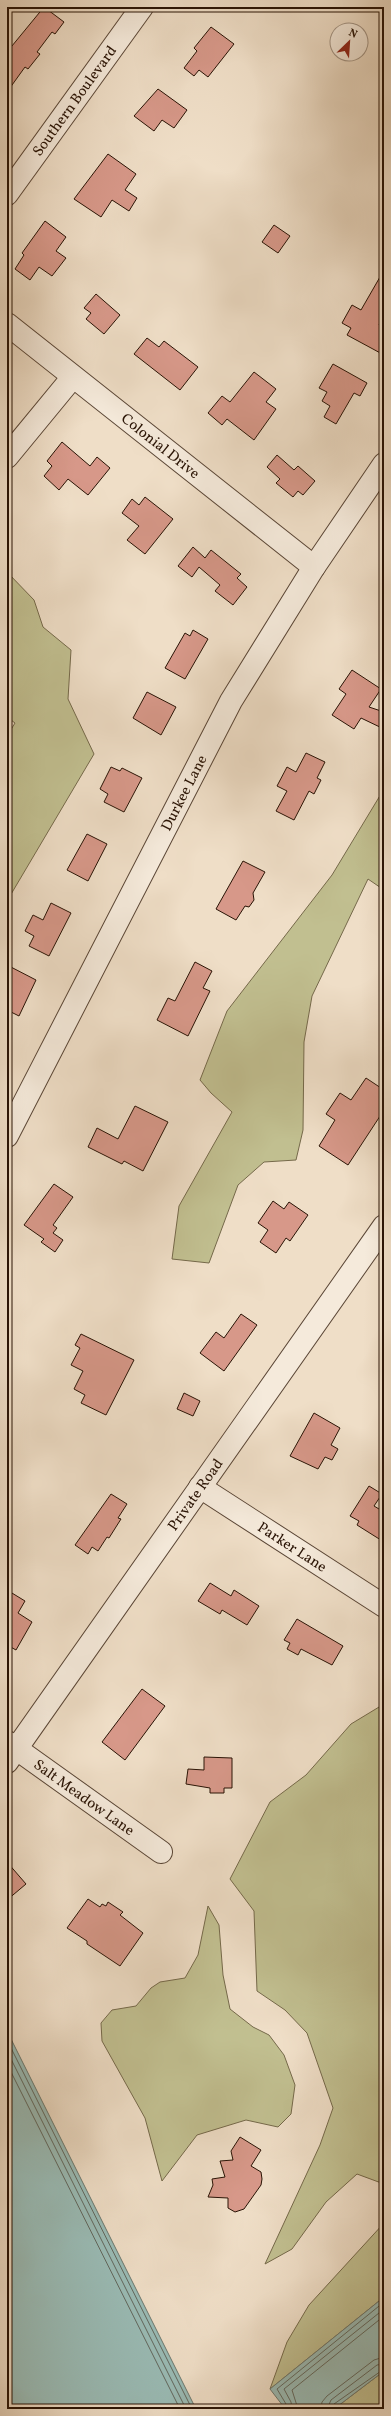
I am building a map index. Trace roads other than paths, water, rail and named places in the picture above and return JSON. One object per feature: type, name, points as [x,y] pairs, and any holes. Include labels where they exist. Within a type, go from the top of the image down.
[{"type":"street","name":"Southern Boulevard","points":[[7,194],[142,7]]},
{"type":"street","name":"Colonial Drive","points":[[7,324],[72,378],[314,567]]},
{"type":"street","points":[[7,457],[72,378]]},
{"type":"street","name":"Durkee Lane","points":[[7,1136],[231,701],[314,567],[384,464]]},
{"type":"street","name":"Private Road","points":[[10,1751],[200,1487],[384,1226]]},
{"type":"street","name":"Parker Lane","points":[[200,1487],[384,1606]]},
{"type":"street","name":"Salt Meadow Lane","points":[[10,1751],[162,1852]]},
{"type":"water","points":[[7,2031],[196,2409],[7,2409]]},
{"type":"water","points":[[384,2297],[384,2371],[334,2409],[281,2409],[283,2406],[270,2389]]}]
